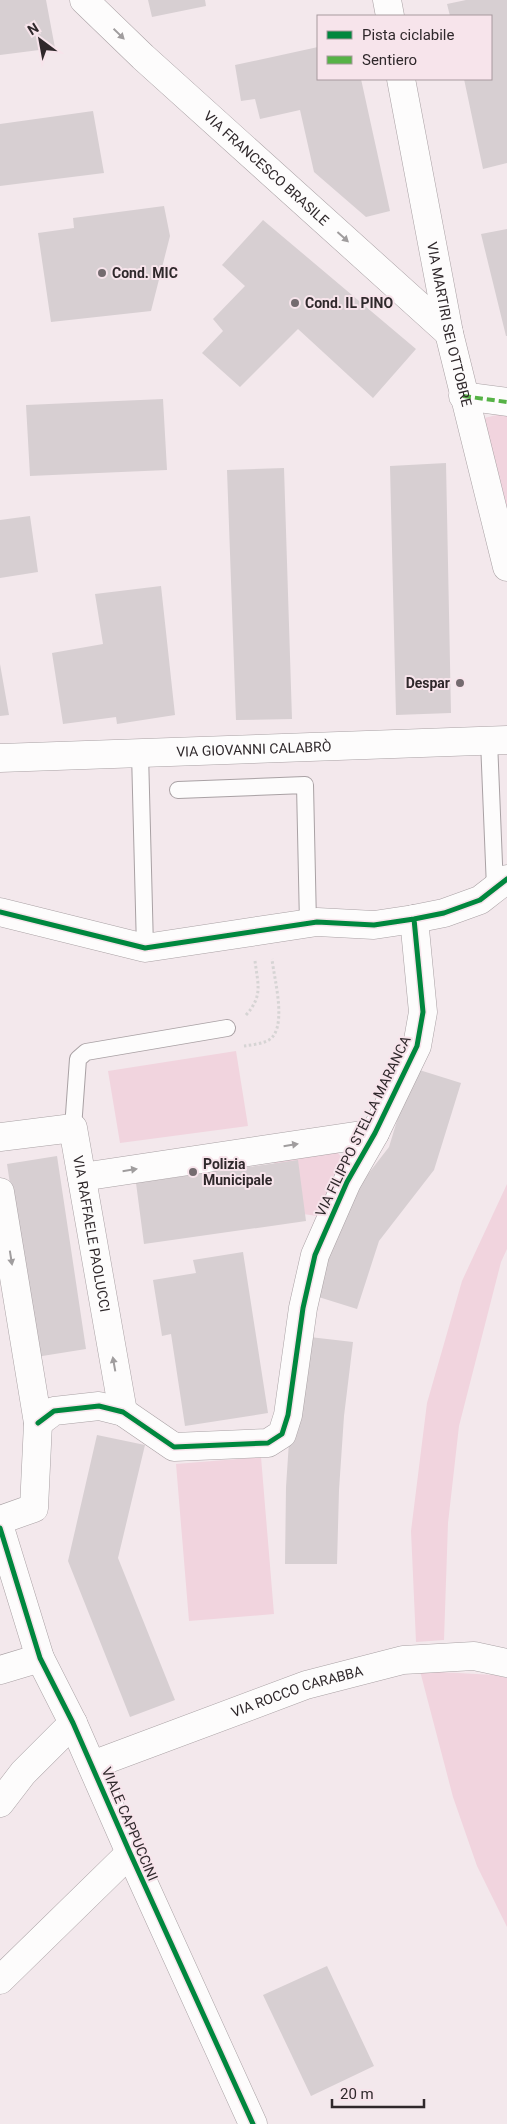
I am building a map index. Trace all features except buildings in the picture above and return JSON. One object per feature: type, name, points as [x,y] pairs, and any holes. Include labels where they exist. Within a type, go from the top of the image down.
[{"type":"street","name":"VIA FRANCESCO BRASILE","points":[[84,0],[143,57],[449,333]]},
{"type":"street","points":[[386,0],[390,15]]},
{"type":"street","name":"VIA MARTIRI SEI OTTOBRE","points":[[401,80],[449,333],[463,396],[507,567]]},
{"type":"street","points":[[463,396],[507,402]]},
{"type":"street","name":"VIA GIOVANNI CALABRÒ","points":[[0,758],[498,740]]},
{"type":"street","points":[[0,912],[145,948],[250,934],[317,922],[374,925],[414,920],[444,913],[480,900],[501,883]]},
{"type":"street","name":"VIA FILIPPO STELLA MARANCA","points":[[38,1423],[54,1412],[99,1406],[123,1412],[174,1447],[268,1443],[282,1434],[288,1415],[303,1308],[315,1255],[347,1182],[374,1133],[417,1046],[423,1012],[414,920]]},
{"type":"street","points":[[0,1137],[73,1128]]},
{"type":"street","name":"VIA RAFFAELE PAOLUCCI","points":[[73,1128],[123,1412]]},
{"type":"street","points":[[82,1177],[374,1133]]},
{"type":"street","points":[[0,1192],[38,1423],[34,1508],[0,1520]]},
{"type":"street","name":"VIALE CAPPUCCINI","points":[[0,1528],[40,1658],[73,1723],[253,2124]]},
{"type":"street","name":"VIA ROCCO CARABBA","points":[[92,1765],[306,1685],[403,1660],[474,1656],[507,1663]]},
{"type":"street","points":[[0,1670],[40,1658]]},
{"type":"street","points":[[0,1803],[23,1773],[73,1723]]},
{"type":"street","name":"VIALE CAPPUCCINI","points":[[0,1980],[130,1853]]},
{"type":"lane","points":[[498,740],[501,883]]},
{"type":"lane","points":[[140,753],[145,948]]},
{"type":"lane","points":[[178,790],[305,785],[308,924]]},
{"type":"lane","points":[[73,1128],[78,1059],[86,1052],[231,1025]]},
{"type":"path","points":[[250,934],[259,992],[255,1005],[244,1018],[231,1025],[241,1047],[268,1041],[277,1032],[280,1019],[271,958]]},
{"type":"shaded area","points":[[507,414],[507,537],[476,420]]},
{"type":"shaded area","points":[[236,1051],[248,1126],[120,1143],[108,1071]]},
{"type":"shaded area","points":[[334,1148],[343,1159],[343,1174],[317,1216],[303,1214],[271,1177],[277,1152]]},
{"type":"shaded area","points":[[507,1184],[507,1249],[501,1262],[459,1426],[448,1523],[444,1640],[416,1642],[411,1531],[427,1403],[462,1281]]},
{"type":"shaded area","points":[[261,1457],[274,1614],[189,1621],[176,1464]]},
{"type":"shaded area","points":[[420,1671],[495,1675],[507,1678],[507,1927],[477,1866],[453,1797]]},
{"type":"marked path","points":[[463,396],[507,402]]},
{"type":"cycle path","points":[[0,912],[145,948],[317,922],[374,925],[414,919],[444,913],[480,900],[507,879]]},
{"type":"cycle path","points":[[38,1423],[54,1411],[99,1406],[123,1412],[174,1447],[268,1443],[282,1434],[288,1415],[303,1308],[315,1255],[347,1182],[375,1133],[417,1046],[423,1012],[414,919]]},
{"type":"cycle path","points":[[0,1528],[40,1658],[73,1723],[253,2124]]},
{"type":"place","name":"Cond. MIC","points":[[102,273]]},
{"type":"place","name":"Cond. IL PINO","points":[[295,303]]},
{"type":"place","name":"Despar","points":[[460,683]]},
{"type":"place","name":"Polizia Municipale","points":[[193,1172]]}]
